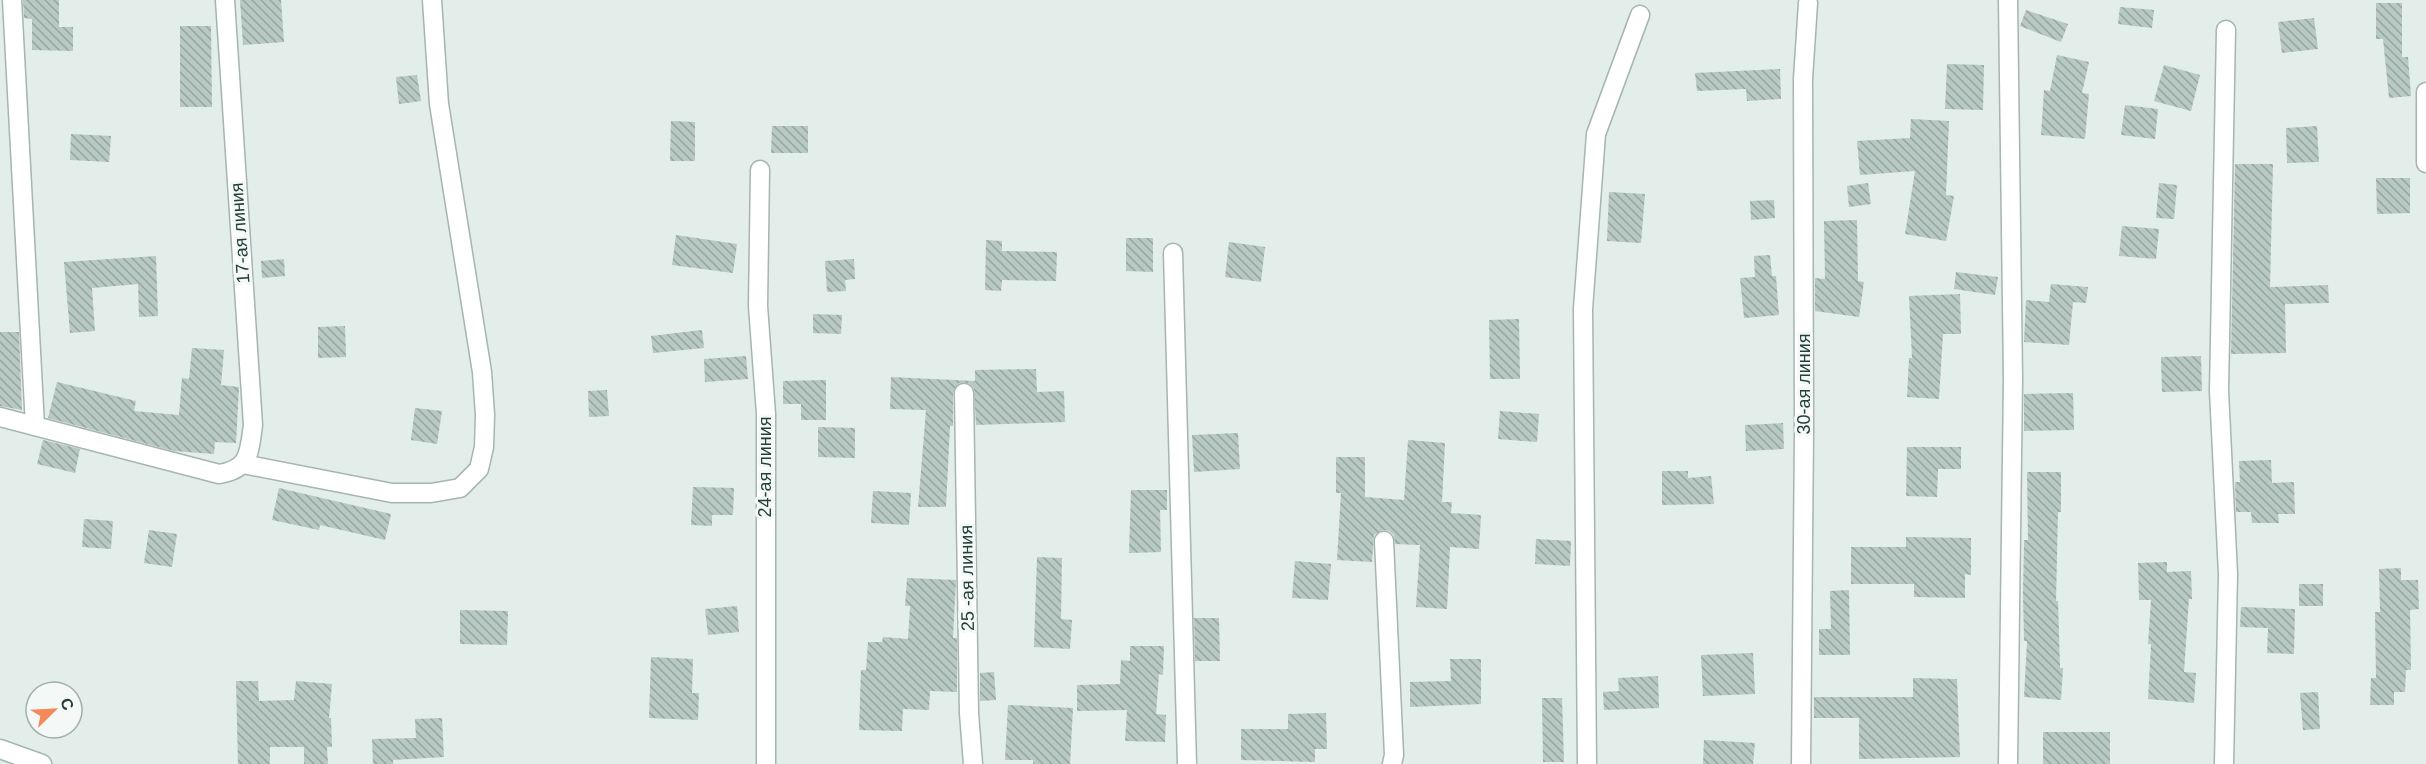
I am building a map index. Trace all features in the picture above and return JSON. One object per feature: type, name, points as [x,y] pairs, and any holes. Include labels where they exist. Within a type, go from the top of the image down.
[{"type":"street","points":[[12,0],[36,426]]},
{"type":"street","name":"17-ая линия","points":[[225,0],[253,426],[250,449],[243,464]]},
{"type":"street","points":[[0,417],[219,474],[236,471],[243,464],[392,493],[431,493],[460,488],[478,469],[484,447],[485,415],[482,372],[439,104],[432,0]]},
{"type":"street","points":[[2008,0],[2013,379],[2008,764]]},
{"type":"street","name":"30-ая линия","points":[[1801,764],[1804,432],[1803,79],[1808,3]]},
{"type":"street","points":[[1587,764],[1583,309],[1596,134],[1640,15]]},
{"type":"street","points":[[2224,764],[2228,574],[2218,391],[2226,30]]},
{"type":"street","points":[[2426,92],[2426,163]]},
{"type":"street","name":"24-ая линия","points":[[760,170],[758,306],[766,414],[766,764]]},
{"type":"street","points":[[1173,253],[1187,764]]},
{"type":"street","name":"25 -ая линия","points":[[964,393],[969,701],[973,764]]},
{"type":"street","points":[[1384,541],[1394,755],[1392,764]]},
{"type":"street","points":[[0,749],[42,764]]},
{"type":"building","points":[[23,0],[59,0],[59,27],[73,27],[73,51],[32,50],[32,19],[24,18]]},
{"type":"building","points":[[240,0],[281,0],[284,42],[243,45]]},
{"type":"building","points":[[2376,3],[2402,3],[2402,57],[2408,57],[2411,96],[2389,98],[2383,39],[2376,39]]},
{"type":"building","points":[[2120,7],[2154,10],[2152,28],[2118,24]]},
{"type":"building","points":[[2026,10],[2068,24],[2061,42],[2020,26]]},
{"type":"building","points":[[2314,18],[2318,49],[2282,53],[2278,22]]},
{"type":"building","points":[[180,26],[211,26],[212,107],[180,107]]},
{"type":"building","points":[[2057,55],[2089,62],[2082,93],[2089,94],[2085,139],[2041,135],[2044,90],[2050,91]]},
{"type":"building","points":[[1947,64],[1984,65],[1983,110],[1945,109]]},
{"type":"building","points":[[2164,65],[2200,75],[2191,111],[2154,101]]},
{"type":"building","points":[[1780,69],[1781,99],[1747,101],[1746,89],[1697,91],[1695,73]]},
{"type":"building","points":[[417,75],[421,101],[399,104],[396,77]]},
{"type":"building","points":[[2125,105],[2158,109],[2155,139],[2121,135]]},
{"type":"building","points":[[1911,119],[1949,121],[1946,195],[1954,196],[1946,241],[1905,234],[1915,171],[1860,175],[1857,141],[1910,138]]},
{"type":"building","points":[[671,121],[695,122],[695,161],[670,161]]},
{"type":"building","points":[[772,126],[808,126],[808,153],[771,153]]},
{"type":"building","points":[[2317,126],[2319,162],[2287,163],[2286,128]]},
{"type":"building","points":[[71,134],[111,136],[109,162],[70,160]]},
{"type":"building","points":[[2235,164],[2273,164],[2270,287],[2328,285],[2329,303],[2285,304],[2286,353],[2231,354]]},
{"type":"building","points":[[2376,178],[2410,178],[2410,213],[2377,214]]},
{"type":"building","points":[[1868,183],[1871,204],[1849,207],[1847,186]]},
{"type":"building","points":[[2159,183],[2177,185],[2174,219],[2156,218]]},
{"type":"building","points":[[1609,192],[1645,194],[1641,243],[1607,241]]},
{"type":"building","points":[[1774,200],[1775,218],[1751,220],[1750,201]]},
{"type":"building","points":[[1857,220],[1858,281],[1864,282],[1859,317],[1815,311],[1815,278],[1825,279],[1824,221]]},
{"type":"building","points":[[2122,226],[2159,229],[2156,259],[2119,256]]},
{"type":"building","points":[[676,235],[737,244],[733,273],[672,265]]},
{"type":"building","points":[[1126,238],[1153,238],[1153,272],[1126,271]]},
{"type":"building","points":[[986,240],[1002,241],[1002,251],[1057,252],[1056,281],[1002,280],[1001,291],[985,290]]},
{"type":"building","points":[[1229,242],[1265,247],[1261,282],[1225,277]]},
{"type":"building","points":[[1770,255],[1772,276],[1776,276],[1779,315],[1744,318],[1740,278],[1755,277],[1754,256]]},
{"type":"building","points":[[156,256],[158,316],[139,317],[138,284],[92,288],[95,331],[70,333],[64,262]]},
{"type":"building","points":[[284,259],[285,276],[262,278],[261,261]]},
{"type":"building","points":[[854,259],[855,279],[845,280],[846,291],[827,292],[825,261]]},
{"type":"building","points":[[1956,272],[1998,277],[1995,295],[1954,289]]},
{"type":"building","points":[[2051,284],[2088,287],[2086,303],[2073,302],[2069,345],[2024,342],[2026,300],[2049,302]]},
{"type":"building","points":[[1960,294],[1961,334],[1943,334],[1939,399],[1907,397],[1909,358],[1912,358],[1909,296]]},
{"type":"building","points":[[813,314],[842,315],[841,334],[813,333]]},
{"type":"building","points":[[1519,319],[1520,379],[1490,379],[1489,320]]},
{"type":"building","points":[[345,326],[346,357],[318,358],[318,327]]},
{"type":"building","points":[[702,330],[704,348],[653,353],[651,336]]},
{"type":"building","points":[[0,332],[19,332],[22,410],[0,406]]},
{"type":"building","points":[[192,348],[224,350],[221,385],[239,387],[236,443],[215,442],[214,454],[174,451],[48,418],[57,382],[136,401],[134,411],[179,415],[182,378],[189,379]]},
{"type":"building","points":[[746,356],[748,379],[705,382],[704,359]]},
{"type":"building","points":[[2201,356],[2202,391],[2162,392],[2161,357]]},
{"type":"building","points":[[1036,369],[1037,392],[1064,391],[1065,422],[976,425],[974,388],[969,383],[959,383],[953,393],[953,426],[950,426],[946,507],[918,507],[926,410],[890,409],[891,377],[975,381],[975,370]]},
{"type":"building","points":[[826,380],[826,420],[801,420],[801,404],[783,404],[783,381]]},
{"type":"building","points":[[607,390],[609,416],[589,417],[588,391]]},
{"type":"building","points":[[2073,393],[2074,430],[2024,431],[2024,394]]},
{"type":"building","points":[[415,408],[442,411],[437,444],[411,440]]},
{"type":"building","points":[[1500,411],[1539,414],[1537,442],[1498,439]]},
{"type":"building","points":[[1783,423],[1784,449],[1746,451],[1745,425]]},
{"type":"building","points":[[818,427],[855,428],[855,458],[818,457]]},
{"type":"building","points":[[1238,433],[1240,469],[1194,472],[1192,435]]},
{"type":"building","points":[[43,440],[80,449],[75,473],[37,464]]},
{"type":"building","points":[[1408,440],[1445,443],[1442,502],[1452,502],[1451,513],[1481,515],[1479,549],[1450,547],[1447,609],[1416,607],[1420,545],[1395,544],[1394,535],[1389,531],[1383,530],[1374,535],[1372,562],[1337,560],[1341,493],[1336,493],[1336,457],[1365,457],[1365,497],[1404,500]]},
{"type":"building","points":[[1907,447],[1961,447],[1961,469],[1938,469],[1937,497],[1906,496]]},
{"type":"building","points":[[2271,460],[2272,483],[2294,482],[2295,514],[2278,514],[2279,523],[2252,523],[2251,512],[2236,512],[2235,482],[2240,482],[2239,461]]},
{"type":"building","points":[[1662,471],[1688,471],[1688,478],[1711,476],[1714,504],[1662,505]]},
{"type":"building","points":[[2027,472],[2061,472],[2056,601],[2058,601],[2060,668],[2063,668],[2061,700],[2024,697],[2027,641],[2024,641],[2023,594],[2024,540],[2028,540]]},
{"type":"building","points":[[693,487],[734,488],[733,515],[712,515],[712,526],[691,525]]},
{"type":"building","points":[[279,488],[391,514],[385,540],[320,525],[319,530],[272,520]]},
{"type":"building","points":[[1131,490],[1167,490],[1167,510],[1160,510],[1161,552],[1129,553]]},
{"type":"building","points":[[873,491],[911,493],[909,525],[871,523]]},
{"type":"building","points":[[84,519],[113,521],[111,549],[82,547]]},
{"type":"building","points":[[149,530],[177,534],[172,567],[144,563]]},
{"type":"building","points":[[1906,537],[1971,538],[1971,575],[1965,574],[1965,598],[1914,597],[1914,584],[1851,584],[1851,547],[1906,547]]},
{"type":"building","points":[[1536,539],[1571,541],[1570,566],[1535,564]]},
{"type":"building","points":[[1037,557],[1062,558],[1061,619],[1072,620],[1070,649],[1034,647]]},
{"type":"building","points":[[1295,561],[1331,564],[1328,600],[1292,598]]},
{"type":"building","points":[[2167,562],[2167,572],[2191,571],[2192,599],[2189,599],[2184,672],[2196,673],[2194,703],[2148,699],[2151,600],[2139,600],[2138,563]]},
{"type":"building","points":[[2401,568],[2401,580],[2418,580],[2419,609],[2410,610],[2411,670],[2406,670],[2405,692],[2394,692],[2394,705],[2370,705],[2371,678],[2376,678],[2375,612],[2380,612],[2379,569]]},
{"type":"building","points":[[907,578],[956,580],[953,638],[957,638],[957,692],[930,691],[929,710],[903,709],[902,731],[859,730],[861,670],[866,670],[868,642],[882,642],[883,637],[908,639],[910,606],[905,606]]},
{"type":"building","points":[[2299,584],[2323,584],[2323,606],[2299,606]]},
{"type":"building","points":[[1849,590],[1850,655],[1819,655],[1819,629],[1831,629],[1830,591]]},
{"type":"building","points":[[737,606],[739,632],[708,635],[705,609]]},
{"type":"building","points":[[2241,607],[2295,609],[2294,654],[2267,653],[2268,628],[2240,627]]},
{"type":"building","points":[[460,610],[508,611],[507,645],[460,644]]},
{"type":"building","points":[[1194,618],[1219,618],[1220,661],[1195,661]]},
{"type":"building","points":[[1130,646],[1164,646],[1163,675],[1159,674],[1156,714],[1166,715],[1165,742],[1125,741],[1127,710],[1077,711],[1077,685],[1120,684],[1121,660],[1130,661]]},
{"type":"building","points":[[1753,653],[1755,694],[1703,696],[1701,655]]},
{"type":"building","points":[[651,657],[693,659],[692,693],[699,693],[698,720],[649,718]]},
{"type":"building","points":[[1450,659],[1481,659],[1481,704],[1410,707],[1410,682],[1451,681]]},
{"type":"building","points":[[994,672],[996,700],[980,701],[980,673]]},
{"type":"building","points":[[1658,676],[1659,708],[1604,710],[1603,692],[1619,691],[1618,678]]},
{"type":"building","points":[[1913,678],[1957,679],[1960,757],[1859,759],[1859,718],[1814,718],[1814,697],[1913,697]]},
{"type":"building","points":[[236,681],[258,681],[259,701],[294,700],[296,681],[332,684],[329,718],[331,718],[332,747],[327,747],[328,764],[304,764],[304,747],[270,747],[270,764],[238,764]]},
{"type":"building","points":[[2318,692],[2320,729],[2303,730],[2300,693]]},
{"type":"building","points":[[1542,698],[1562,698],[1564,762],[1543,762]]},
{"type":"building","points":[[1008,705],[1073,708],[1070,764],[1033,764],[1033,760],[1005,760]]},
{"type":"building","points":[[1326,713],[1327,749],[1315,749],[1315,762],[1241,760],[1241,729],[1288,729],[1288,714]]},
{"type":"building","points":[[442,718],[444,757],[393,760],[393,764],[373,764],[372,739],[416,738],[415,719]]},
{"type":"building","points":[[2043,732],[2110,732],[2110,764],[2043,764]]},
{"type":"building","points":[[1704,740],[1755,743],[1753,764],[1703,764]]}]
